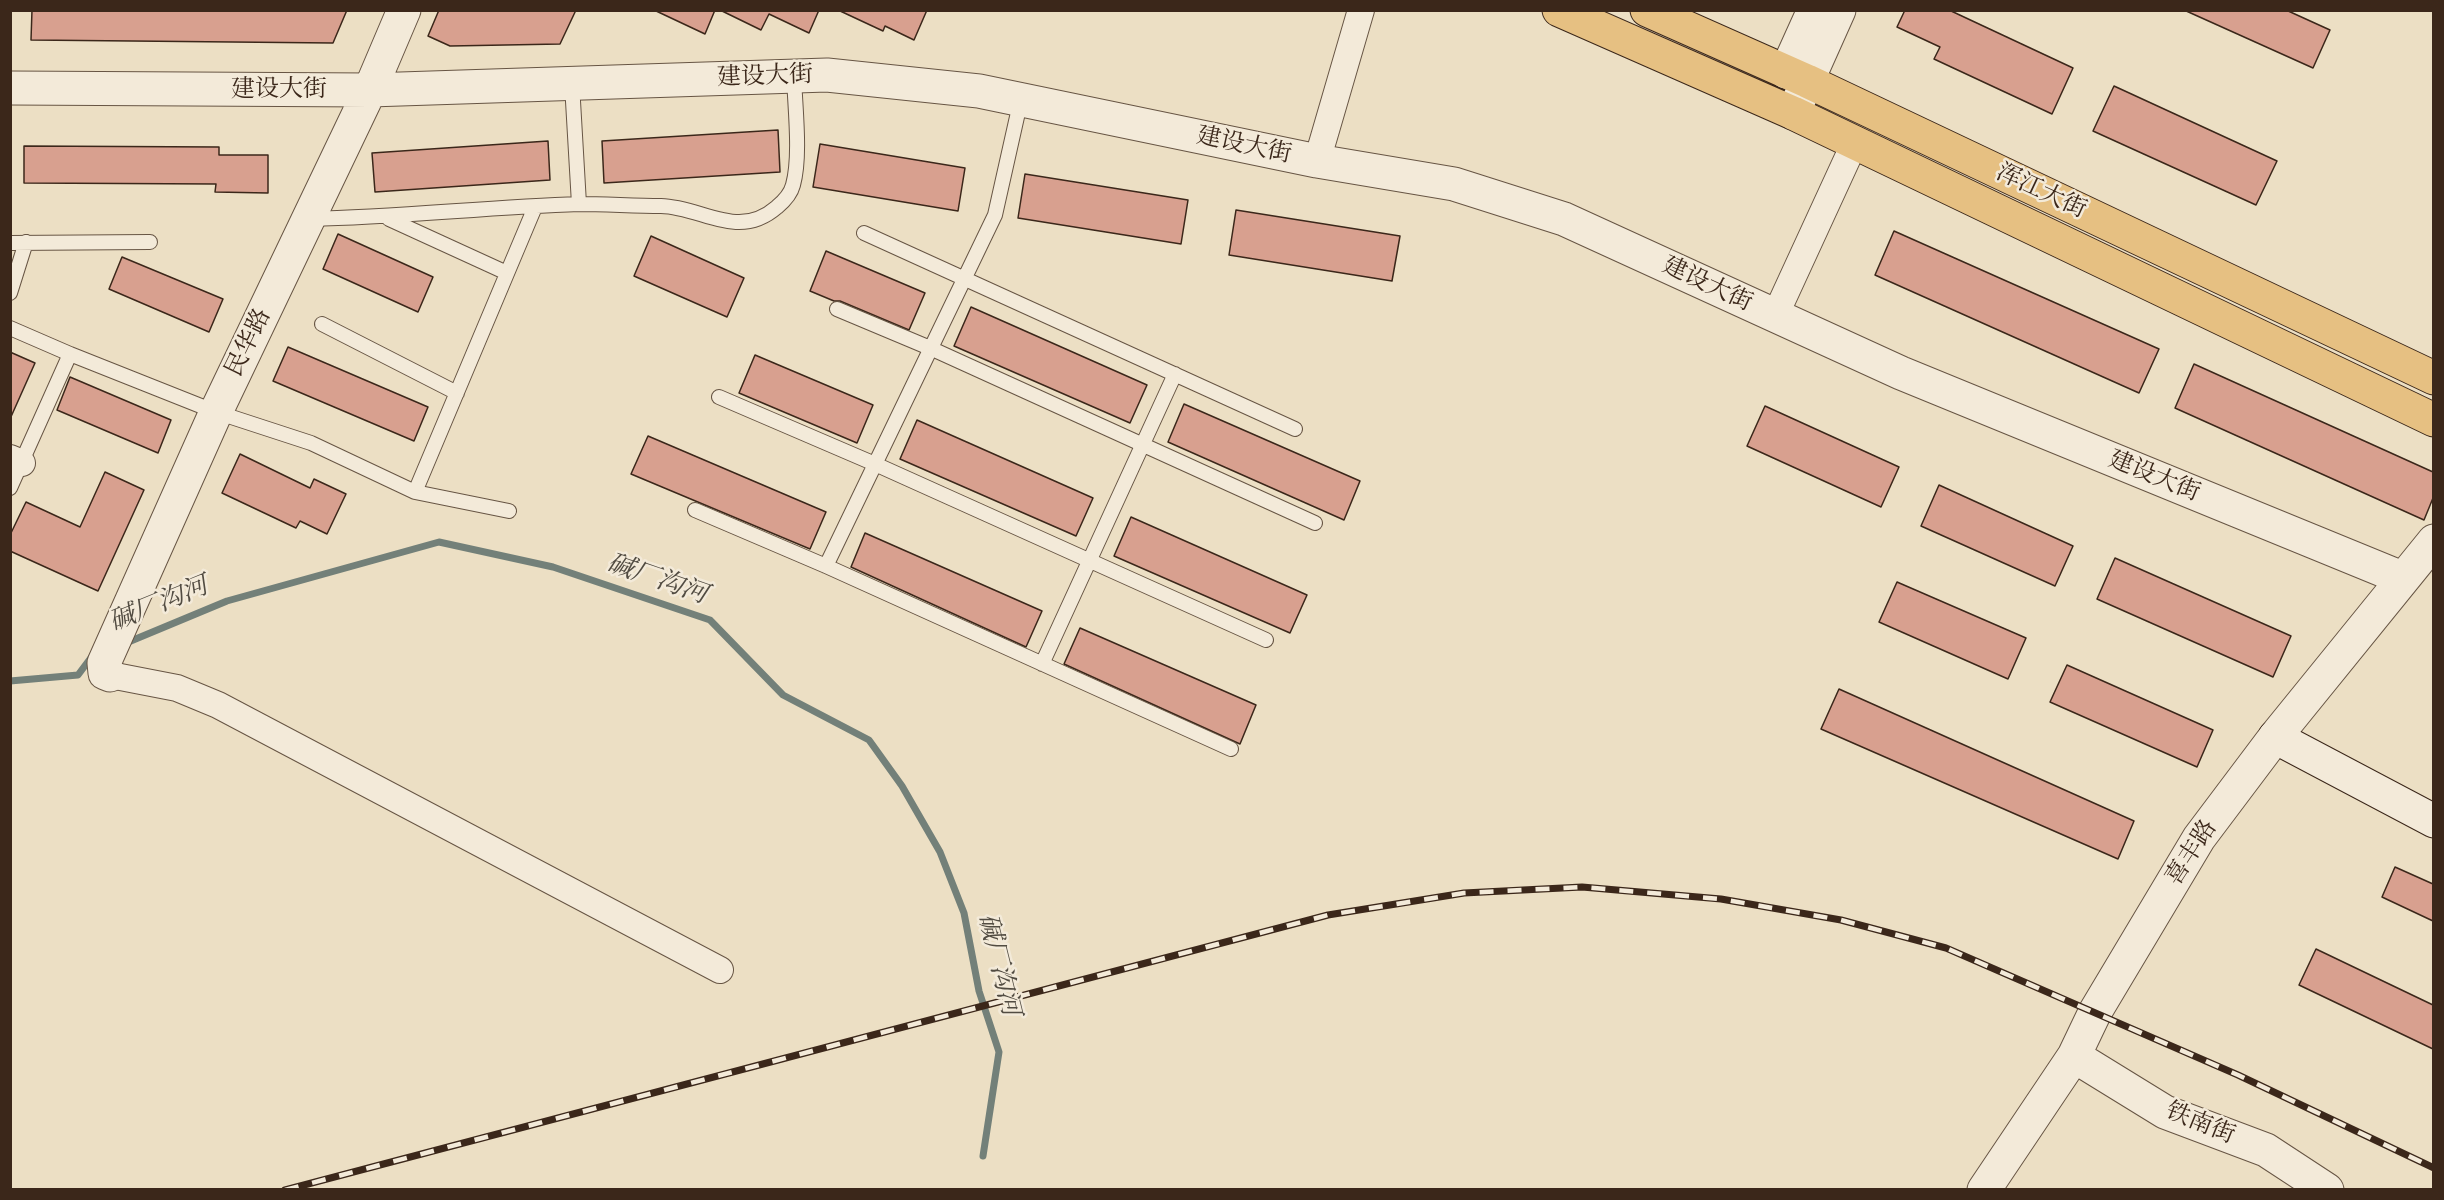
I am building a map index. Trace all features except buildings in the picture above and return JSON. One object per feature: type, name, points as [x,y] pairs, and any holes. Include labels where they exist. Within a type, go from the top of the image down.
[{"type":"main road","points":[[1559,10],[1855,142],[2433,420]]},
{"type":"main road","name":"浑江大街","points":[[1647,10],[1796,77],[2433,378]]},
{"type":"street","name":"民华路","points":[[107,669],[120,628],[216,412],[370,90],[404,10]]},
{"type":"street","points":[[1317,161],[1361,10]]},
{"type":"street","points":[[1783,109],[1796,77],[1814,10]]},
{"type":"street","points":[[1796,77],[1839,10]]},
{"type":"street","name":"建设大街","points":[[10,88],[370,90],[827,75],[979,90],[1317,161],[1454,184],[1564,219],[1901,374],[2402,578]]},
{"type":"street","points":[[1775,316],[1855,142]]},
{"type":"street","name":"喜丰路","points":[[1984,1190],[2074,1056],[2095,1012],[2199,838],[2275,736],[2433,541]]},
{"type":"street","points":[[107,669],[177,687],[218,705],[720,970]]},
{"type":"street","points":[[2275,736],[2433,821]]},
{"type":"street","name":"铁南街","points":[[2074,1056],[2165,1112],[2266,1150],[2327,1190]]},
{"type":"lane","points":[[309,219],[386,217],[579,204],[670,207],[722,221],[760,220],[779,206],[792,188],[795,168],[794,76]]},
{"type":"lane","points":[[572,84],[579,204]]},
{"type":"lane","points":[[826,566],[995,215],[1021,99]]},
{"type":"lane","points":[[415,492],[535,207]]},
{"type":"lane","points":[[386,217],[507,273]]},
{"type":"lane","points":[[864,233],[1295,429]]},
{"type":"lane","points":[[10,293],[26,242]]},
{"type":"lane","points":[[10,243],[150,242]]},
{"type":"lane","points":[[837,309],[930,348],[1315,523]]},
{"type":"lane","points":[[322,324],[457,393]]},
{"type":"lane","points":[[10,328],[216,412],[311,443],[415,492],[509,510]]},
{"type":"lane","points":[[10,488],[16,460],[70,354]]},
{"type":"lane","points":[[1042,664],[1175,374]]},
{"type":"lane","points":[[719,397],[875,464],[1266,640]]},
{"type":"lane","points":[[694,510],[826,566],[1231,749]]},
{"type":"waterway","name":"碱厂沟河","points":[[126,643],[227,601],[439,542],[553,567],[710,620],[783,695],[869,740],[902,786],[940,852],[964,913],[979,991],[999,1052],[983,1156]]},
{"type":"waterway","name":"碱厂沟河","points":[[10,681],[78,675],[93,655]]},
{"type":"railway","points":[[285,1190],[1328,915],[1464,893],[1582,887],[1721,899],[1841,920],[1946,948],[2238,1075],[2434,1168]]}]
